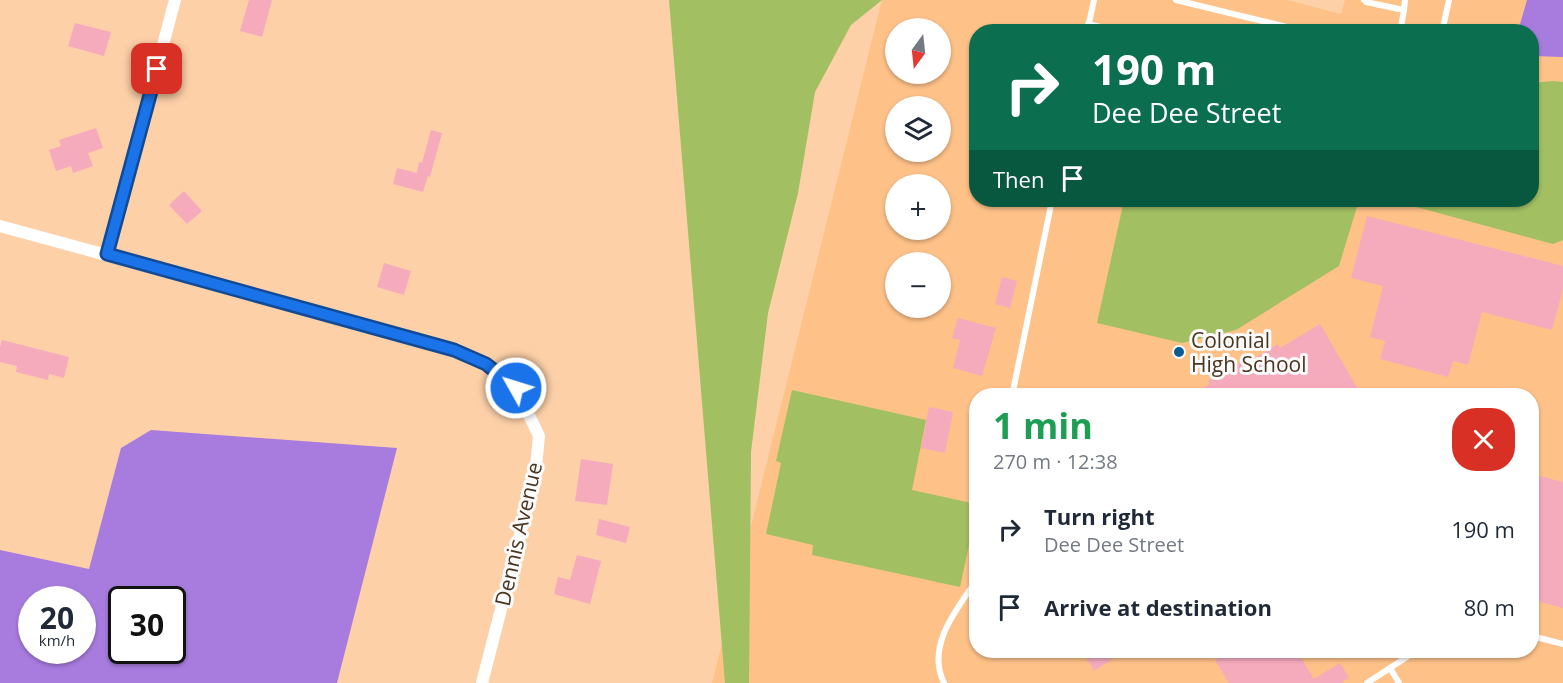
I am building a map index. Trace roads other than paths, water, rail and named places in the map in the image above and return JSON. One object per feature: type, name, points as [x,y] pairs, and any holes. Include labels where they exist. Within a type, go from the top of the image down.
[{"type":"street","points":[[0,226],[107,254],[175,0]]},
{"type":"street","name":"Dennis Avenue","points":[[107,254],[454,350],[486,364],[516,388],[539,436],[535,477],[482,683]]},
{"type":"lane","points":[[1088,24],[1094,0]]},
{"type":"lane","points":[[1176,0],[1274,24]]},
{"type":"lane","points":[[1364,0],[1404,10]]},
{"type":"lane","points":[[1401,24],[1406,0]]},
{"type":"lane","points":[[1444,24],[1449,0]]},
{"type":"lane","points":[[1014,388],[1051,207]]},
{"type":"lane","points":[[944,683],[940,675],[938,658],[941,641],[953,614],[969,591]]},
{"type":"lane","points":[[1539,638],[1563,644]]},
{"type":"lane","points":[[1367,683],[1405,658]]},
{"type":"lane","points":[[1390,668],[1399,683]]},
{"type":"place","name":"Colonial High School","points":[[1179,352]]}]
